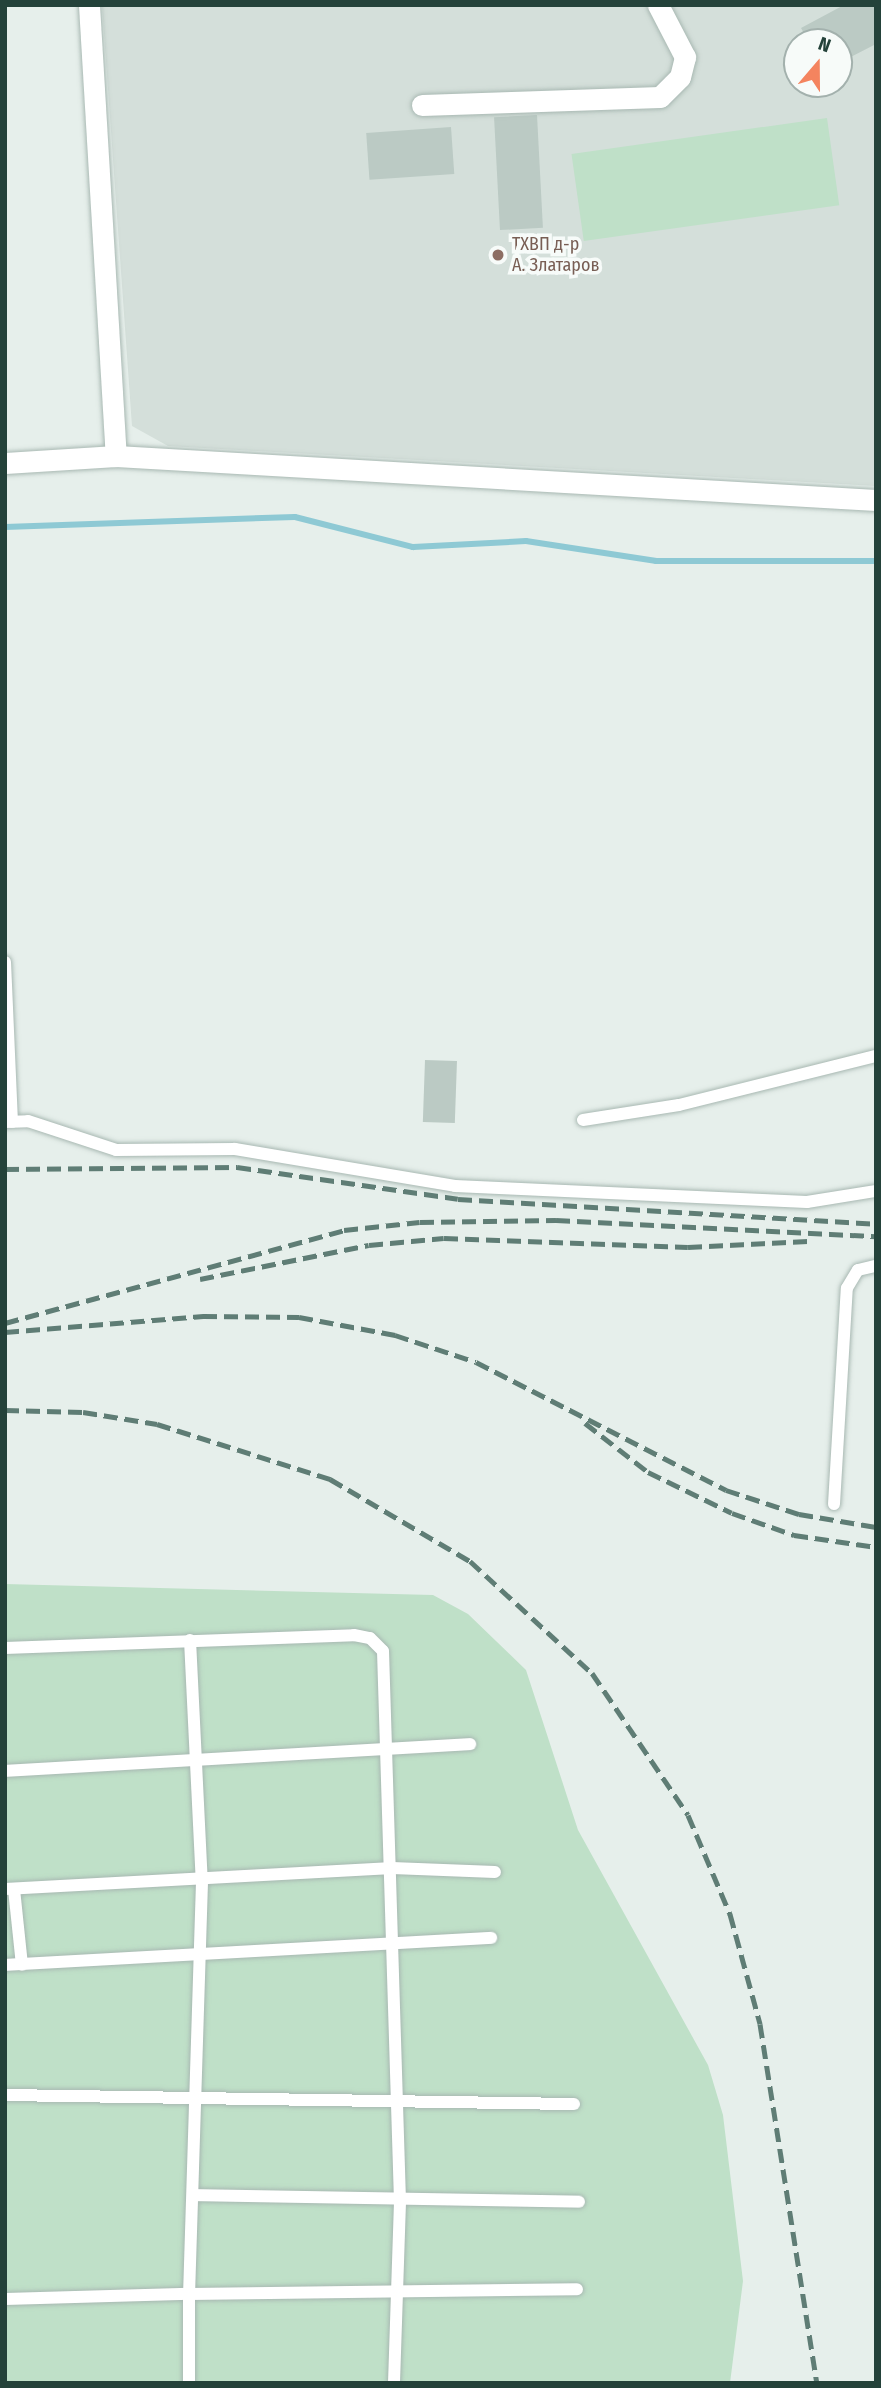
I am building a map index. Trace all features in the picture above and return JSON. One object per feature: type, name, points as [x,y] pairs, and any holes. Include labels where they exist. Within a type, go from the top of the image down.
[{"type":"street","points":[[89,5],[116,456]]},
{"type":"street","points":[[422,105],[660,97],[680,77],[685,57],[657,5]]},
{"type":"street","points":[[5,463],[116,456],[876,500]]},
{"type":"lane","points":[[5,962],[9,1122],[116,1150],[235,1149],[455,1186],[807,1202],[876,1191]]},
{"type":"lane","points":[[583,1120],[679,1105],[876,1056]]},
{"type":"lane","points":[[834,1504],[847,1288],[858,1270],[876,1266]]},
{"type":"lane","points":[[5,1648],[190,1640],[370,1638],[383,1651],[395,1940],[396,2104],[400,2202],[393,2293],[394,2383]]},
{"type":"lane","points":[[189,2383],[189,2294],[202,1958],[198,1759],[190,1640]]},
{"type":"lane","points":[[5,1771],[470,1744]]},
{"type":"lane","points":[[22,1965],[9,1889],[202,1882],[392,1868],[495,1872]]},
{"type":"lane","points":[[5,1965],[202,1958],[395,1940],[491,1938]]},
{"type":"lane","points":[[5,2095],[396,2104],[574,2104]]},
{"type":"lane","points":[[194,2195],[400,2202],[579,2202]]},
{"type":"lane","points":[[5,2299],[577,2289]]},
{"type":"shaded area","name":"ТХВП д-р А. Златаров","points":[[102,5],[876,5],[876,486],[168,446],[132,426]]},
{"type":"green space","points":[[827,118],[839,205],[584,241],[572,154]]},
{"type":"green space","points":[[5,1584],[433,1595],[468,1614],[526,1670],[578,1830],[708,2065],[723,2115],[743,2281],[730,2383],[5,2383]]},
{"type":"building","points":[[844,5],[876,5],[876,44],[853,56],[853,28],[801,28]]},
{"type":"building","points":[[537,115],[543,228],[500,230],[494,117]]},
{"type":"building","points":[[451,127],[454,174],[369,180],[366,133]]},
{"type":"building","points":[[425,1060],[457,1061],[455,1123],[423,1122]]},
{"type":"waterway","points":[[5,527],[295,517],[413,547],[526,541],[656,561],[876,561]]},
{"type":"railway","points":[[5,1169],[237,1167],[458,1199],[876,1224]]},
{"type":"railway","points":[[5,1323],[344,1230],[420,1222],[556,1220],[876,1236]]},
{"type":"railway","points":[[200,1279],[369,1245],[444,1238],[688,1247],[808,1241]]},
{"type":"railway","points":[[5,1332],[203,1316],[299,1317],[395,1335],[476,1362],[726,1490],[799,1514],[876,1527]]},
{"type":"railway","points":[[5,1410],[83,1412],[157,1424],[330,1479],[470,1561],[592,1673],[688,1815],[730,1914],[760,2024],[817,2383]]},
{"type":"railway","points":[[585,1423],[648,1472],[732,1513],[794,1535],[876,1547]]},
{"type":"place","name":"ТХВП д-р А. Златаров","points":[[498,255]]}]
